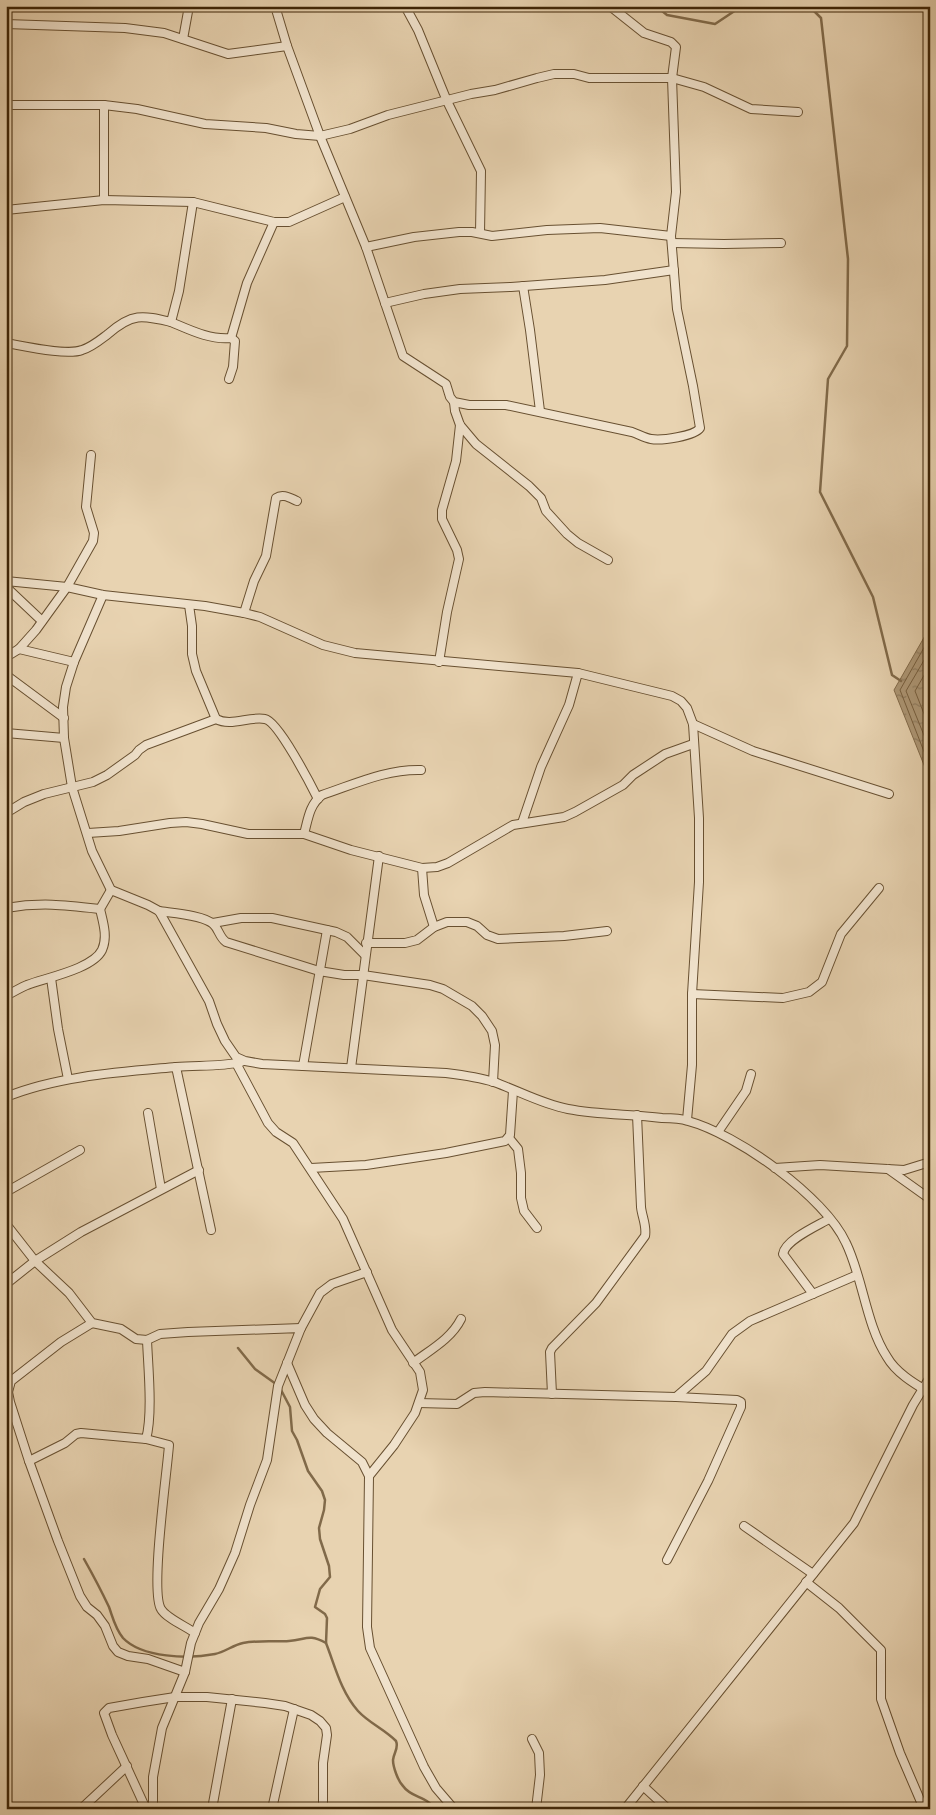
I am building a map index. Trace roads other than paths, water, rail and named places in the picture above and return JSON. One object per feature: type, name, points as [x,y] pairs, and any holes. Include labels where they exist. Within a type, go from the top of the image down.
[{"type":"street","points":[[183,39],[189,6]]},
{"type":"street","points":[[275,6],[287,46],[320,136],[366,247],[403,356],[446,384],[450,397],[454,402],[460,426],[476,444],[529,486],[541,498],[546,511],[567,534],[578,543],[608,560]]},
{"type":"street","points":[[405,6],[418,30],[447,101],[481,172],[480,233]]},
{"type":"street","points":[[454,402],[469,405],[506,405],[632,432],[652,439],[696,433],[700,428],[677,309],[671,240],[676,192],[672,78],[676,47],[671,42],[644,34],[610,6]]},
{"type":"street","points":[[6,24],[125,28],[164,33],[228,54],[287,46]]},
{"type":"street","points":[[6,105],[104,104],[137,108],[205,124],[266,128],[296,134],[320,136],[350,130],[388,115],[554,74],[574,74],[589,78],[672,78],[704,87],[751,109],[798,112]]},
{"type":"street","points":[[104,104],[104,200]]},
{"type":"street","points":[[6,210],[104,200],[193,202],[274,222],[289,222],[345,197]]},
{"type":"street","points":[[172,322],[179,291],[193,202]]},
{"type":"street","points":[[231,338],[247,283],[274,222]]},
{"type":"street","points":[[366,247],[423,236],[459,232],[480,233],[492,236],[547,230],[600,228],[671,240],[724,244],[781,242]]},
{"type":"street","points":[[385,303],[424,294],[460,289],[605,280],[674,270]]},
{"type":"street","points":[[523,286],[540,412]]},
{"type":"street","points":[[6,343],[64,352],[80,351],[90,347],[131,318],[149,316],[172,322],[197,334],[231,338],[235,341],[233,367],[229,379]]},
{"type":"street","points":[[439,662],[447,612],[459,559],[457,550],[442,519],[442,510],[456,461],[460,426]]},
{"type":"street","points":[[6,657],[19,650],[42,621],[67,587],[93,541],[94,533],[86,507],[91,455]]},
{"type":"street","points":[[244,613],[254,581],[266,556],[276,498],[285,496],[297,501]]},
{"type":"street","points":[[6,581],[67,587],[103,595],[244,613],[260,617],[323,645],[355,654],[578,673],[672,696],[681,701],[693,724],[699,818],[699,882],[692,994],[692,1065],[687,1120]]},
{"type":"street","points":[[6,586],[42,621]]},
{"type":"street","points":[[103,595],[74,662],[66,687],[63,707],[64,738],[72,787],[88,833],[92,851],[111,890],[159,911],[188,915],[213,923],[241,918],[272,918],[336,932],[346,937],[365,955]]},
{"type":"street","points":[[189,605],[192,626],[192,654],[196,671],[216,719]]},
{"type":"street","points":[[19,650],[74,662]]},
{"type":"street","points":[[522,823],[542,767],[569,705],[578,673]]},
{"type":"street","points":[[6,675],[64,718]]},
{"type":"street","points":[[6,813],[24,802],[93,782],[107,775],[146,745],[216,719],[223,722],[264,719],[271,722],[293,753],[318,798]]},
{"type":"street","points":[[693,724],[753,751],[889,794]]},
{"type":"street","points":[[6,733],[64,738]]},
{"type":"street","points":[[88,833],[186,822],[248,834],[304,834],[351,850],[422,868],[437,866],[448,863],[506,828],[575,812],[623,785],[633,775],[665,754],[693,744]]},
{"type":"street","points":[[304,834],[310,812],[318,798],[382,774],[406,769],[421,770]]},
{"type":"street","points":[[351,1068],[379,856]]},
{"type":"street","points":[[422,868],[424,895],[434,927]]},
{"type":"street","points":[[692,994],[783,998],[809,992],[822,982],[841,934],[879,888]]},
{"type":"street","points":[[6,996],[27,985],[51,978],[96,958],[102,949],[105,936],[100,909],[111,890]]},
{"type":"street","points":[[6,908],[31,904],[58,904],[100,909]]},
{"type":"street","points":[[159,911],[209,1001],[225,1041],[236,1057],[245,1061]]},
{"type":"street","points":[[366,943],[405,943],[417,940],[434,927],[447,922],[467,922],[477,926],[487,935],[498,939],[564,936],[607,931]]},
{"type":"street","points":[[213,923],[221,939],[226,942],[319,970],[344,975],[363,974],[430,985],[442,989],[472,1006],[482,1016],[492,1031],[495,1045],[493,1082]]},
{"type":"street","points":[[303,1066],[326,930]]},
{"type":"street","points":[[51,978],[68,1079]]},
{"type":"street","points":[[6,1097],[35,1086],[68,1079],[245,1061],[303,1066],[446,1073],[493,1082],[513,1091],[567,1109],[687,1120],[718,1132],[775,1168],[810,1197],[846,1243],[879,1342],[887,1358],[897,1369],[930,1394]]},
{"type":"street","points":[[236,1063],[268,1124],[276,1132],[293,1143],[343,1219],[392,1330],[420,1372],[423,1390],[415,1413],[394,1445],[369,1476]]},
{"type":"street","points":[[176,1067],[211,1230]]},
{"type":"street","points":[[718,1132],[746,1092],[751,1074]]},
{"type":"street","points":[[513,1091],[509,1138],[518,1149],[521,1198],[524,1211],[537,1228]]},
{"type":"street","points":[[148,1112],[161,1189]]},
{"type":"street","points":[[552,1394],[550,1352],[552,1348],[596,1303],[646,1236],[647,1229],[641,1207],[637,1115]]},
{"type":"street","points":[[311,1168],[366,1165],[446,1153],[509,1138]]},
{"type":"street","points":[[6,1192],[80,1150]]},
{"type":"street","points":[[775,1168],[820,1165],[904,1170],[930,1162]]},
{"type":"street","points":[[6,1284],[35,1261],[81,1232],[198,1170]]},
{"type":"street","points":[[888,1170],[930,1199]]},
{"type":"street","points":[[813,1294],[783,1254],[783,1251],[797,1237],[829,1219]]},
{"type":"street","points":[[6,1224],[35,1261],[69,1293],[92,1323],[121,1329],[136,1339],[147,1340],[160,1334],[188,1332],[301,1328]]},
{"type":"street","points":[[153,1809],[153,1778],[162,1728],[176,1697],[195,1633],[219,1589],[235,1553],[267,1460],[278,1386],[287,1363],[301,1328],[320,1293],[332,1284],[367,1272]]},
{"type":"street","points":[[676,1397],[706,1371],[732,1334],[750,1321],[857,1274]]},
{"type":"street","points":[[413,1363],[449,1336],[457,1328],[461,1320]]},
{"type":"street","points":[[92,1323],[61,1342],[11,1381],[8,1403],[80,1596],[87,1607],[97,1615],[118,1652],[128,1656],[148,1659],[184,1672]]},
{"type":"street","points":[[146,1439],[149,1400],[147,1340]]},
{"type":"street","points":[[287,1363],[305,1405],[314,1419],[327,1433],[362,1462],[369,1476],[368,1627],[370,1648],[424,1767],[436,1788],[454,1809]]},
{"type":"street","points":[[625,1809],[854,1523],[922,1389],[930,1377]]},
{"type":"street","points":[[419,1403],[457,1404],[474,1393],[676,1397],[737,1400],[741,1402],[741,1407],[708,1481],[667,1560]]},
{"type":"street","points":[[29,1461],[64,1443],[70,1437],[81,1433],[146,1439],[170,1446],[157,1564],[158,1603],[161,1610],[195,1633]]},
{"type":"street","points":[[744,1526],[813,1574]]},
{"type":"street","points":[[806,1582],[839,1608],[881,1650],[881,1699],[900,1752],[924,1809]]},
{"type":"street","points":[[146,1809],[112,1736],[104,1713],[106,1710],[176,1697],[207,1697],[265,1703],[294,1709],[320,1721],[326,1728],[327,1735],[323,1763],[323,1809]]},
{"type":"street","points":[[212,1809],[232,1699]]},
{"type":"street","points":[[272,1809],[294,1709]]},
{"type":"street","points":[[532,1739],[539,1753],[540,1775],[536,1809]]},
{"type":"street","points":[[81,1809],[127,1766]]},
{"type":"street","points":[[643,1786],[668,1809]]},
{"type":"water","points":[[930,627],[930,780],[894,690]]},
{"type":"waterway","points":[[656,6],[667,15],[715,24],[742,6]]},
{"type":"waterway","points":[[809,6],[821,18],[848,259],[847,346],[828,379],[820,492],[873,597],[892,675],[901,681]]},
{"type":"waterway","points":[[238,1348],[255,1369],[276,1384]]},
{"type":"waterway","points":[[280,1388],[290,1407],[292,1431],[308,1471],[322,1491],[325,1500],[319,1528],[330,1577],[320,1589],[315,1607],[325,1614],[327,1618],[326,1643]]},
{"type":"waterway","points":[[84,1559],[109,1607],[120,1634],[131,1645],[142,1650],[166,1655],[204,1656],[222,1652],[239,1644],[249,1642],[315,1638],[326,1643],[339,1678],[352,1704],[362,1715],[396,1741],[397,1746],[393,1763],[401,1784],[410,1793],[428,1802],[435,1809]]}]
